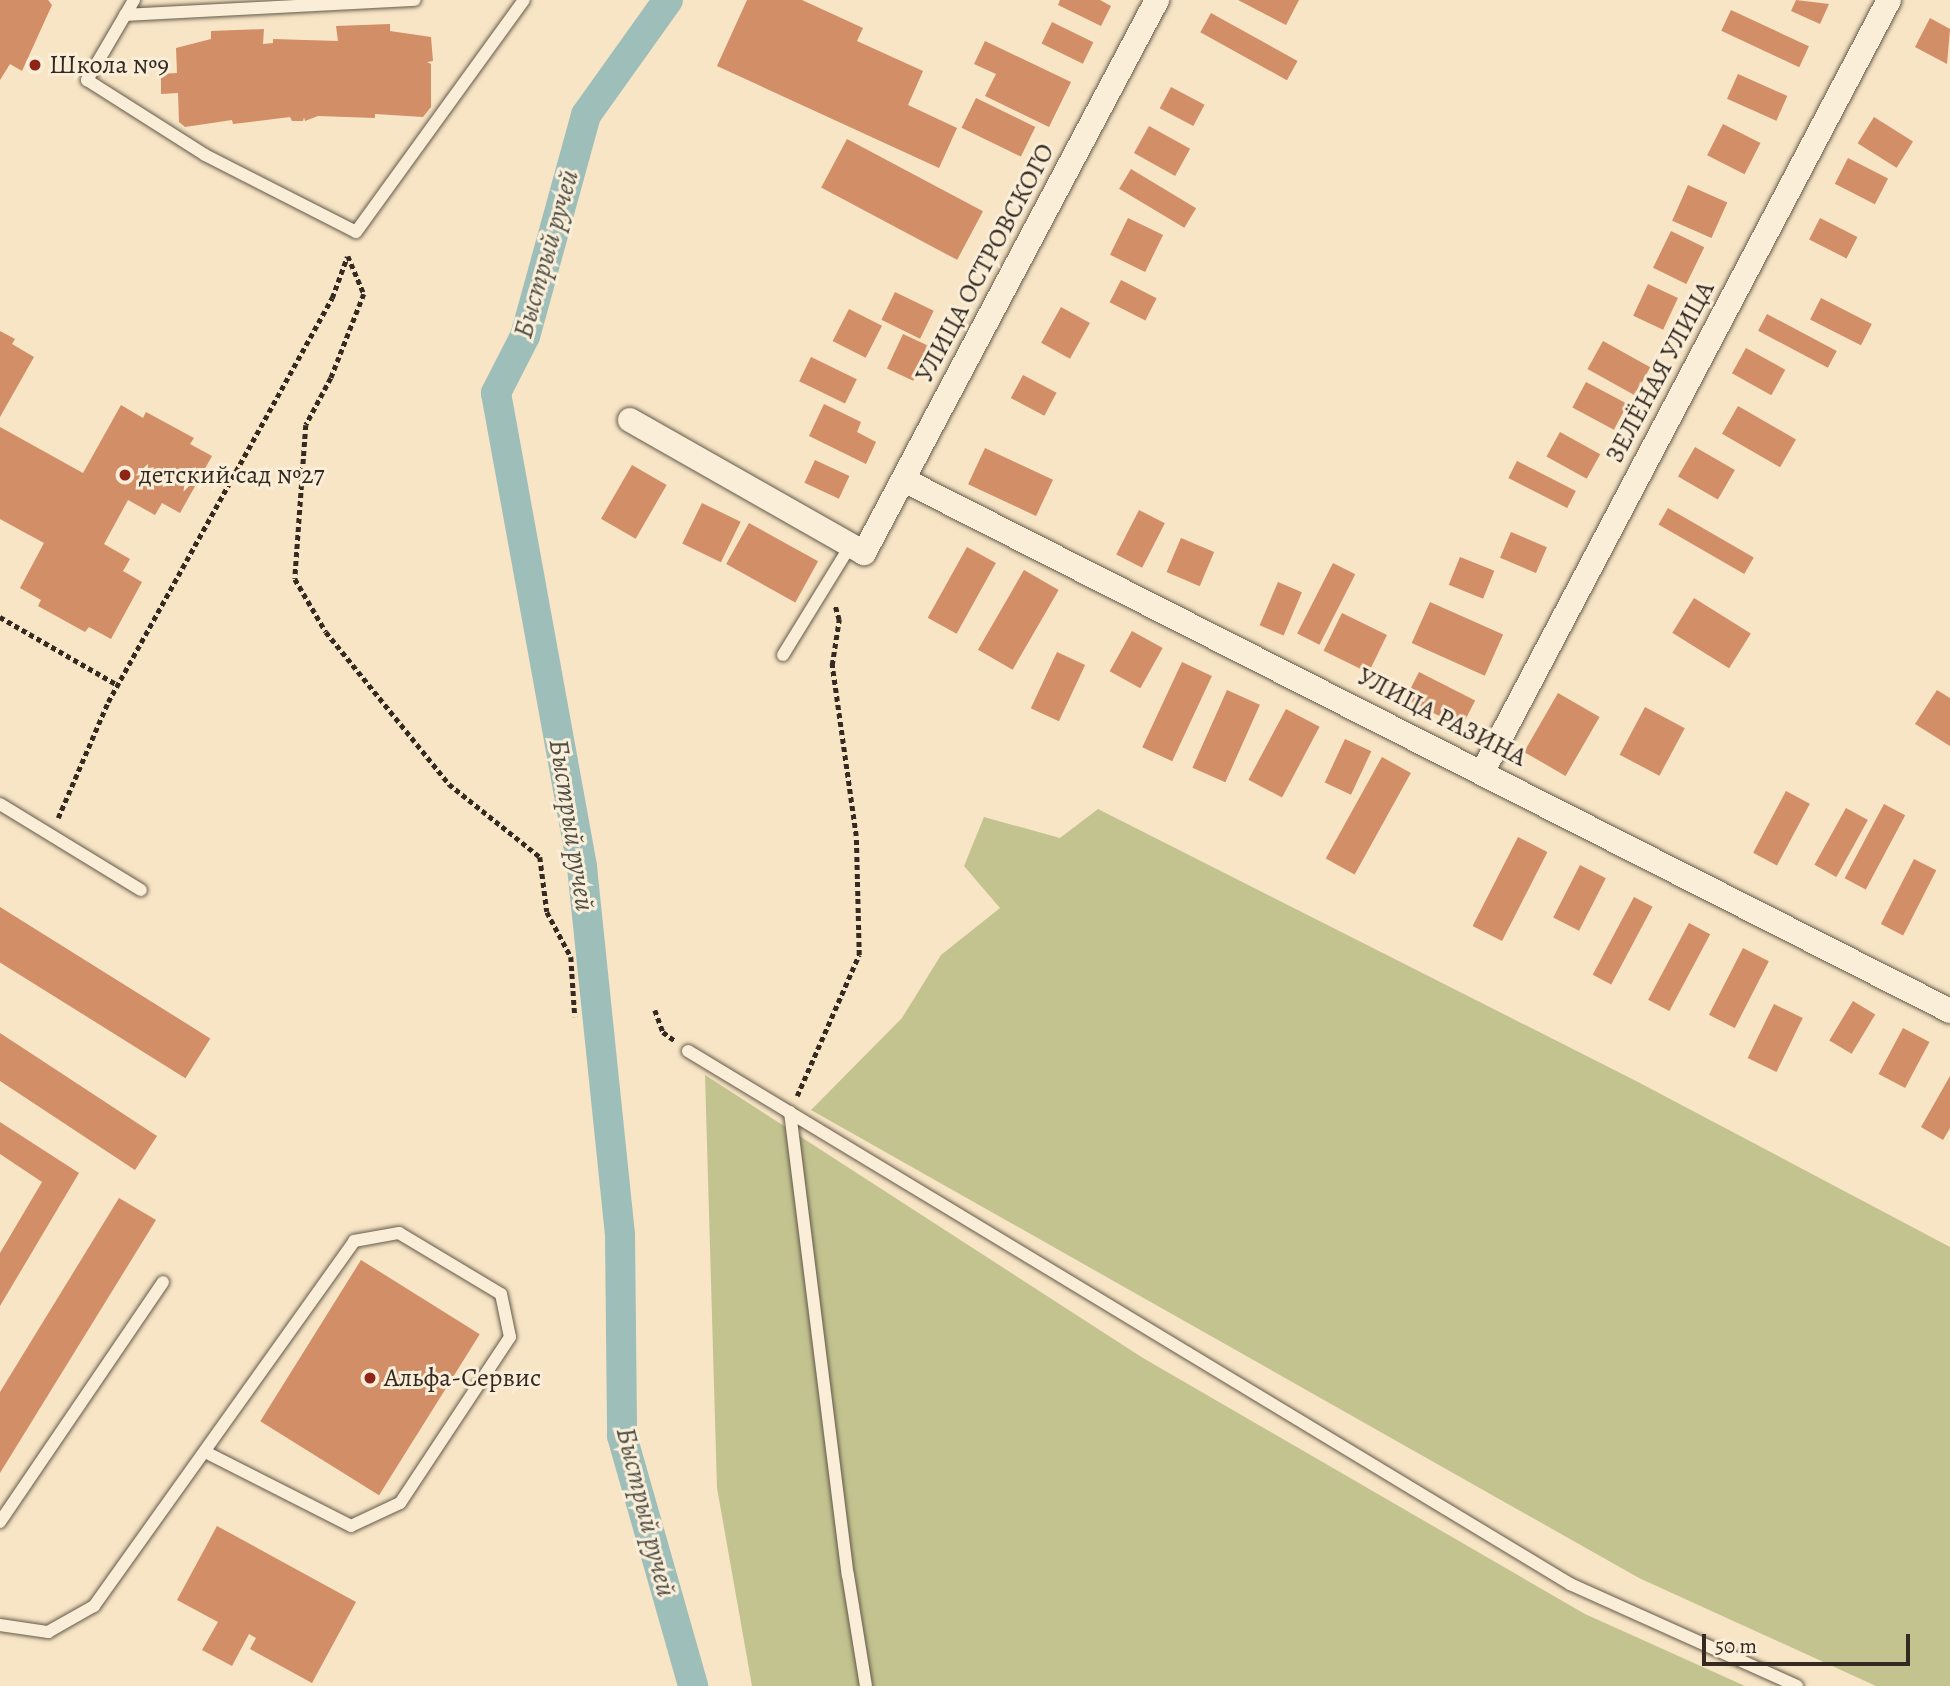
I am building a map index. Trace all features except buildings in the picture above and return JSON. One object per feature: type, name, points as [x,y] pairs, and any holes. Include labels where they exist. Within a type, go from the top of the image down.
[{"type":"street","name":"УЛИЦА ОСТРОВСКОГО","points":[[857,549],[904,480],[1157,0]]},
{"type":"street","name":"ЗЕЛЁНАЯ УЛИЦА","points":[[1483,771],[1889,0]]},
{"type":"street","points":[[630,420],[857,549]]},
{"type":"street","name":"УЛИЦА РАЗИНА","points":[[904,480],[1483,771],[1950,1011]]},
{"type":"lane","points":[[134,0],[87,80],[205,155],[356,232],[524,0]]},
{"type":"lane","points":[[125,15],[415,0]]},
{"type":"lane","points":[[783,655],[828,582],[857,549]]},
{"type":"lane","points":[[0,804],[141,890]]},
{"type":"lane","points":[[688,1051],[1570,1584],[1797,1686]]},
{"type":"lane","points":[[790,1112],[848,1575],[866,1686]]},
{"type":"lane","points":[[0,1625],[48,1632],[94,1606],[207,1453],[354,1241],[399,1233],[501,1294],[510,1337],[400,1503],[351,1526],[207,1453]]},
{"type":"lane","points":[[0,1522],[163,1282]]},
{"type":"path","points":[[50,835],[118,685],[332,298],[356,232]]},
{"type":"path","points":[[348,256],[364,294],[331,377],[306,425],[295,579],[326,632],[449,784],[540,857],[547,912],[571,957],[575,1017]]},
{"type":"path","points":[[790,1112],[859,955],[856,836],[832,665],[839,620],[828,582]]},
{"type":"path","points":[[0,617],[118,685]]},
{"type":"path","points":[[655,1010],[663,1032],[688,1051]]},
{"type":"green space","points":[[1098,809],[1638,1082],[1950,1247],[1950,1686],[1876,1686],[1639,1578],[811,1110],[902,1018],[941,955],[1000,908],[964,866],[984,817],[1060,838]]},
{"type":"green space","points":[[705,1075],[1143,1358],[1585,1614],[1745,1686],[752,1686],[717,1488]]},
{"type":"waterway","name":"Быстрый ручей","points":[[668,0],[586,115],[525,336],[496,393],[582,867],[620,1235],[622,1436],[693,1686]]},
{"type":"place","name":"Школа №9","points":[[35,65]]},
{"type":"place","name":"детский сад №27","points":[[125,475]]},
{"type":"place","name":"Альфа-Сервис","points":[[370,1378]]}]
